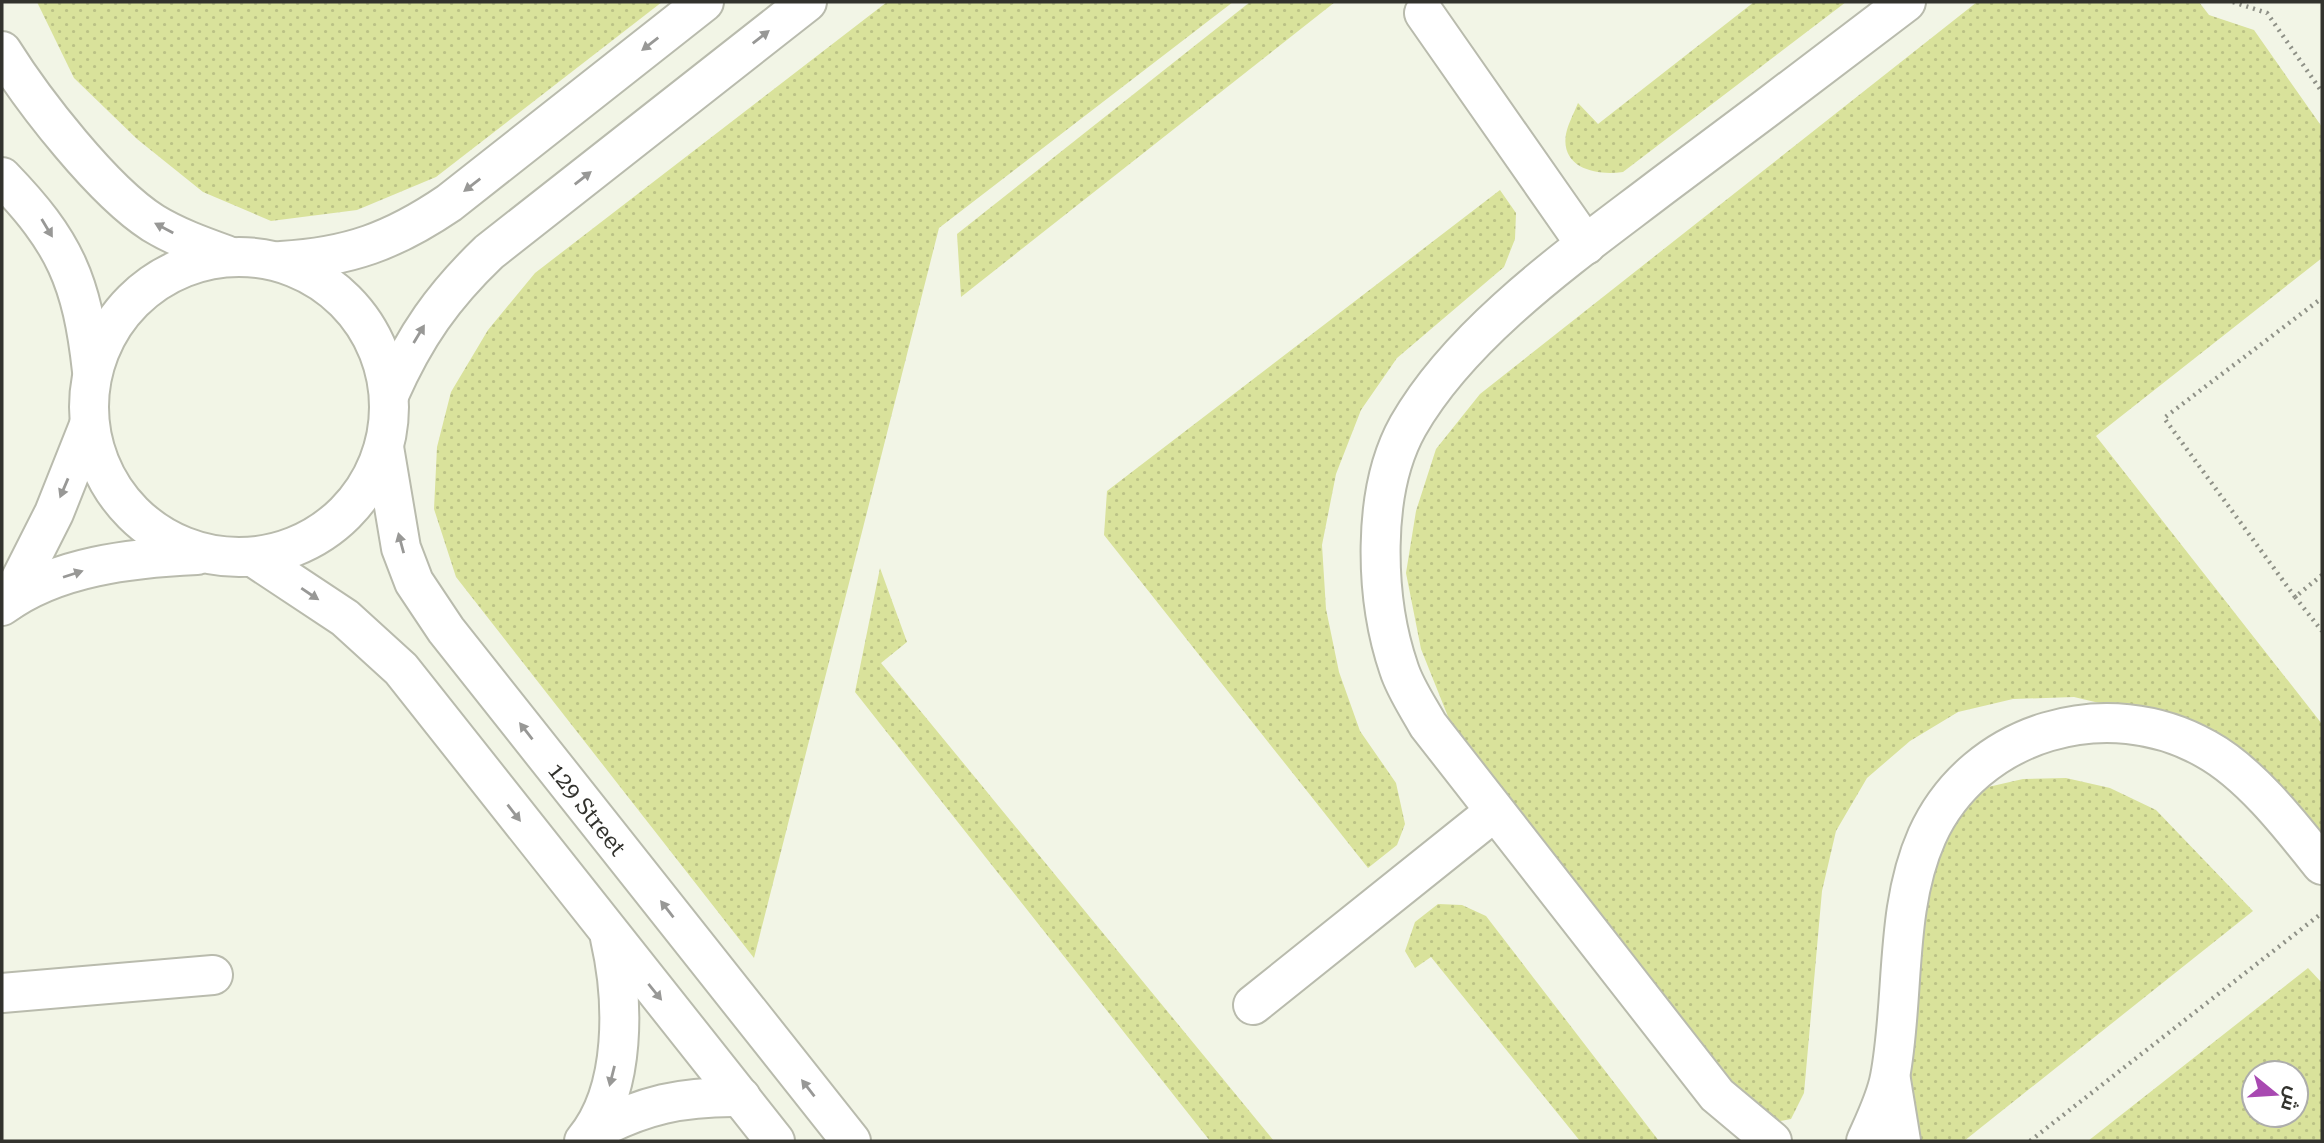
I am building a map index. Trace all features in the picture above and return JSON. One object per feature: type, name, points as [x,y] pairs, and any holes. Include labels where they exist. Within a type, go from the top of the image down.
[{"type":"main road","points":[[2,51],[51,119],[121,197],[152,222],[188,242],[226,255],[278,261],[335,255],[369,247],[411,229],[449,203],[704,2]]},
{"type":"main road","points":[[389,395],[407,355],[429,317],[457,282],[489,252],[807,2]]},
{"type":"main road","points":[[1772,1141],[1717,1095],[1428,725],[1399,670],[1384,604],[1379,551],[1388,482],[1407,427],[1445,373],[1489,328],[1586,245],[1906,2]]},
{"type":"main road","points":[[1424,12],[1586,245]]},
{"type":"main road","points":[[2,177],[40,217],[68,265],[86,317],[92,371],[89,425],[54,513],[6,603]]},
{"type":"main road","points":[[92,371],[110,328],[141,292],[181,267],[226,255]]},
{"type":"main road","points":[[6,603],[55,580],[102,565],[150,557],[199,554],[253,557],[288,549],[321,533],[348,510],[369,481],[384,447],[389,395],[379,350],[355,310],[320,279],[278,261]]},
{"type":"main road","points":[[89,425],[101,468],[125,506],[159,535],[199,554]]},
{"type":"main road","name":"129 Street","points":[[384,447],[401,548],[414,582],[446,629],[851,1141]]},
{"type":"main road","points":[[253,557],[345,618],[401,670],[775,1141]]},
{"type":"main road","points":[[1866,1141],[1890,1078],[1911,888],[1927,835],[1956,789],[1998,752],[2048,729],[2103,721],[2157,727],[2208,749],[2266,798],[2322,865]]},
{"type":"main road","points":[[1253,1005],[1494,812]]},
{"type":"main road","points":[[588,1137],[607,1095],[617,1056],[621,1015],[618,975],[610,936]]},
{"type":"main road","points":[[2,993],[213,975]]},
{"type":"main road","points":[[1890,1078],[1901,1141]]},
{"type":"main road","points":[[1717,1095],[1738,1141]]},
{"type":"main road","points":[[588,1137],[626,1114],[663,1102],[702,1097],[741,1097]]},
{"type":"path","points":[[2233,2],[2267,13],[2322,92]]},
{"type":"path","points":[[2322,298],[2164,418],[2322,631]]},
{"type":"path","points":[[2295,597],[2322,575]]},
{"type":"path","points":[[2030,1141],[2322,913]]},
{"type":"green space","points":[[37,2],[662,2],[436,177],[357,210],[271,221],[203,192],[137,139],[74,78]]},
{"type":"green space","points":[[887,2],[1233,2],[939,228],[754,958],[456,577],[434,509],[437,447],[451,392],[488,330],[535,273]]},
{"type":"green space","points":[[1250,2],[1335,2],[961,297],[957,234]]},
{"type":"green space","points":[[1754,2],[1846,2],[1623,172],[1592,171],[1575,162],[1566,146],[1566,134],[1578,103],[1598,124]]},
{"type":"green space","points":[[1977,2],[2199,2],[2209,15],[2254,30],[2322,127],[2322,258],[2096,436],[2322,724],[2322,862],[2137,712],[2074,697],[2013,699],[1958,712],[1910,741],[1867,778],[1836,831],[1822,891],[1804,1093],[1791,1119],[1770,1123],[1740,1111],[1453,729],[1421,649],[1406,573],[1416,511],[1436,449],[1480,394]]},
{"type":"green space","points":[[1500,190],[1516,213],[1515,239],[1504,267],[1397,358],[1361,410],[1336,474],[1322,545],[1326,609],[1339,672],[1360,731],[1396,783],[1405,824],[1397,845],[1368,868],[1104,535],[1107,491]]},
{"type":"green space","points":[[880,568],[907,642],[881,663],[1274,1141],[1210,1141],[855,692]]},
{"type":"green space","points":[[2066,778],[2110,788],[2156,810],[2253,911],[1964,1141],[1904,1141],[1901,903],[1957,806],[1988,787],[2023,779]]},
{"type":"green space","points":[[1438,904],[1462,905],[1486,916],[1659,1141],[1580,1141],[1431,957],[1415,968],[1405,951],[1415,922]]},
{"type":"green space","points":[[2308,968],[2322,983],[2322,1141],[2088,1141]]}]
